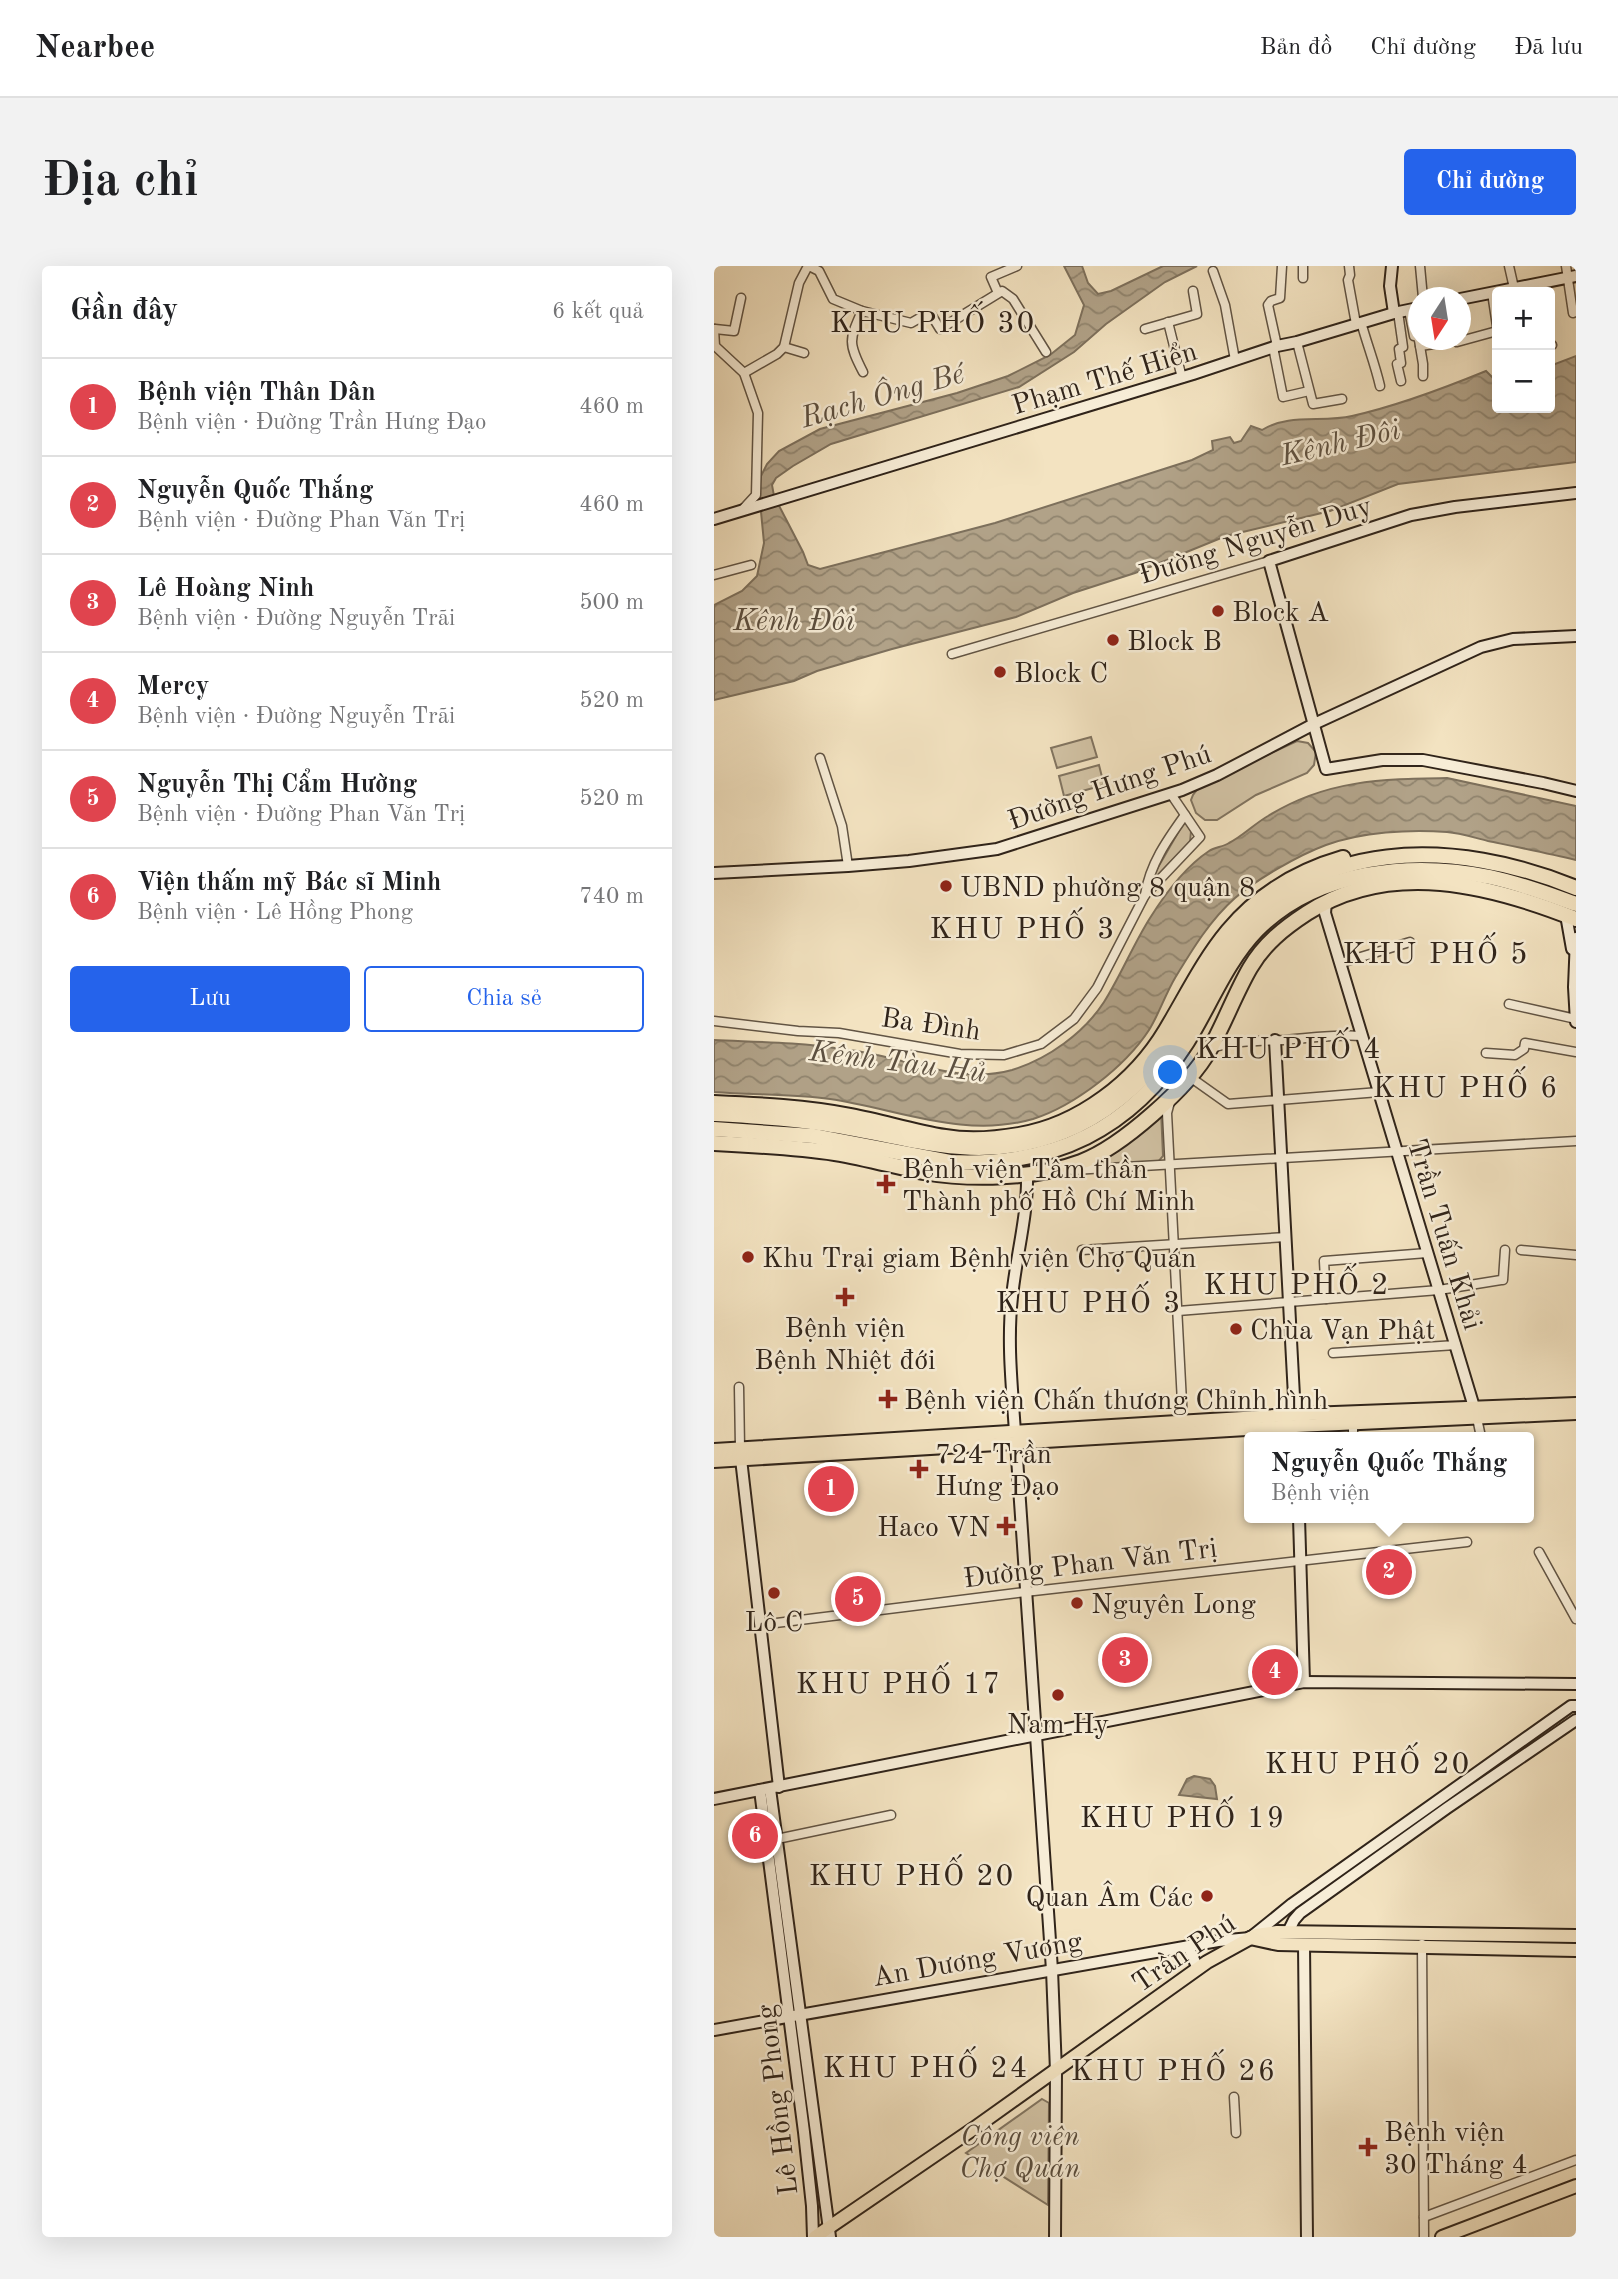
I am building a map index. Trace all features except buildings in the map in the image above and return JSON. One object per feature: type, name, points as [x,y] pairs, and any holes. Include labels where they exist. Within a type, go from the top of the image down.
[{"type":"highway","points":[[714,1103],[820,1111],[947,1137],[982,1138],[1024,1145],[1043,1129],[1081,1112],[1121,1084],[1165,1033],[1208,958],[1227,932],[1259,901],[1300,873],[1325,863],[1377,849],[1403,845],[1441,845],[1511,859],[1576,879]]},
{"type":"highway","points":[[714,1129],[803,1135],[972,1164],[1080,1125],[1115,1103],[1136,1084],[1169,1046],[1220,961],[1248,924],[1279,898],[1318,877],[1382,857],[1433,854],[1501,864],[1576,888]]},
{"type":"highway","points":[[714,1114],[819,1123],[949,1147],[1024,1145],[1092,1136],[1115,1122],[1168,1071],[1247,941],[1278,912],[1316,890],[1371,873],[1438,871],[1488,877],[1560,898],[1573,912]]},
{"type":"highway","points":[[714,1143],[806,1149],[943,1174],[978,1176],[1049,1171],[1081,1162],[1100,1153],[1135,1128],[1172,1096],[1217,1043],[1244,980],[1259,954],[1279,933],[1323,907],[1374,886],[1437,882],[1475,887],[1573,912]]},
{"type":"highway","points":[[1024,1145],[1027,1174]]},
{"type":"main road","points":[[1392,266],[1390,286],[1405,310]]},
{"type":"main road","points":[[1524,287],[1570,273]]},
{"type":"main road","points":[[1471,297],[1492,293]]},
{"type":"main road","name":"Phạm Thế Hiển","points":[[748,508],[1182,378],[1275,346],[1405,310]]},
{"type":"main road","name":"Đường Nguyễn Duy","points":[[1269,561],[1411,515],[1455,507],[1576,493]]},
{"type":"main road","points":[[714,519],[748,508]]},
{"type":"main road","points":[[1269,561],[1326,769],[1382,760],[1423,760],[1576,791]]},
{"type":"main road","name":"Đường Hưng Phú","points":[[714,873],[909,861],[996,849],[1171,794],[1217,775],[1314,724],[1493,643],[1523,638],[1576,636]]},
{"type":"main road","name":"Trần Tuấn Khải","points":[[1323,907],[1476,1413]]},
{"type":"main road","points":[[1573,912],[1576,1021]]},
{"type":"main road","points":[[1575,954],[1576,938]]},
{"type":"main road","points":[[1275,1040],[1296,1426]]},
{"type":"main road","points":[[1027,1174],[1009,1334],[1052,1970],[1056,2071],[1055,2237]]},
{"type":"main road","points":[[714,1461],[740,1454],[1184,1427],[1353,1423],[1576,1404]]},
{"type":"main road","points":[[1296,1426],[1476,1413],[1576,1413]]},
{"type":"main road","points":[[714,1450],[740,1454]]},
{"type":"main road","name":"Lê Hồng Phong","points":[[740,1454],[760,1625],[769,1789],[789,2017],[814,2237]]},
{"type":"main road","points":[[1299,1523],[1304,1682]]},
{"type":"main road","points":[[714,1799],[1304,1682],[1576,1684]]},
{"type":"main road","name":"Trần Phú","points":[[1288,1938],[1294,1920],[1300,1913],[1571,1706],[1576,1706]]},
{"type":"main road","name":"Trần Phú","points":[[814,2237],[829,2233],[1198,1969],[1250,1938],[1292,1903],[1576,1720]]},
{"type":"main road","name":"Lê Hồng Phong","points":[[769,1789],[829,2233]]},
{"type":"main road","name":"An Dương Vương","points":[[714,2030],[1228,1939],[1250,1938],[1263,1933],[1288,1938],[1422,1941],[1576,1950]]},
{"type":"main road","name":"An Dương Vương","points":[[1422,1941],[1576,1936]]},
{"type":"main road","points":[[1304,1938],[1307,2237]]},
{"type":"main road","points":[[1188,1946],[1198,1969]]},
{"type":"main road","points":[[1442,2237],[1576,2186]]},
{"type":"street","points":[[744,373],[784,347],[799,283],[809,266],[819,271],[833,299],[862,311],[911,323],[925,315],[932,316],[940,329],[1002,290],[1013,299],[1046,352]]},
{"type":"street","points":[[998,293],[991,277],[1017,266]]},
{"type":"street","points":[[1282,266],[1280,298],[1270,301],[1268,305],[1283,397],[1309,391]]},
{"type":"street","points":[[1303,266],[1303,278]]},
{"type":"street","points":[[1349,266],[1348,280],[1359,323],[1368,351],[1374,359],[1380,386]]},
{"type":"street","points":[[1420,266],[1422,287]]},
{"type":"street","points":[[1509,266],[1516,287]]},
{"type":"street","points":[[1213,271],[1225,305],[1235,360]]},
{"type":"street","points":[[1570,273],[1574,308]]},
{"type":"street","points":[[1145,329],[1198,313],[1192,291]]},
{"type":"street","points":[[741,298],[734,331],[715,329],[715,346],[744,373],[758,413],[756,495],[748,508]]},
{"type":"street","points":[[1401,381],[1397,364],[1401,363],[1399,349],[1403,347],[1405,310]]},
{"type":"street","points":[[862,311],[852,332],[851,344],[863,372]]},
{"type":"street","points":[[1168,322],[1182,378]]},
{"type":"street","points":[[1471,337],[1492,331]]},
{"type":"street","points":[[1297,342],[1313,404],[1342,399]]},
{"type":"street","points":[[784,347],[804,353]]},
{"type":"street","points":[[1420,350],[1423,376]]},
{"type":"street","name":"Đường Nguyễn Duy","points":[[952,654],[1269,561]]},
{"type":"street","points":[[714,575],[751,565]]},
{"type":"street","points":[[820,758],[842,826],[848,866]]},
{"type":"street","points":[[1171,794],[1185,815]]},
{"type":"street","name":"Ba Đình","points":[[714,1021],[798,1031],[839,1032],[960,1054],[999,1055],[1041,1044],[1074,1019],[1097,988],[1145,895],[1151,869],[1158,854],[1185,815],[1200,837],[1145,895]]},
{"type":"street","points":[[1341,964],[1410,942]]},
{"type":"street","points":[[1509,1004],[1576,1021]]},
{"type":"street","points":[[1217,1043],[1327,1036],[1362,1037]]},
{"type":"street","points":[[1486,1053],[1515,1055],[1524,1049],[1525,1043],[1576,1052]]},
{"type":"street","points":[[1190,1077],[1228,1104],[1379,1092]]},
{"type":"street","points":[[1172,1096],[1167,1113],[1184,1427]]},
{"type":"street","points":[[1049,1171],[1576,1142]]},
{"type":"street","points":[[1083,1250],[1286,1237]]},
{"type":"street","points":[[1178,1311],[1439,1290],[1503,1280],[1505,1250]]},
{"type":"street","points":[[1521,1250],[1576,1255]]},
{"type":"street","points":[[1326,1299],[1324,1261],[1427,1253]]},
{"type":"street","points":[[1333,1353],[1456,1345]]},
{"type":"street","points":[[739,1387],[740,1454]]},
{"type":"street","points":[[1476,1413],[1480,1432]]},
{"type":"street","points":[[1353,1423],[1353,1432]]},
{"type":"street","name":"Đường Phan Văn Trị","points":[[760,1625],[1467,1542]]},
{"type":"street","points":[[1539,1552],[1576,1619]]},
{"type":"street","points":[[777,1839],[891,1815]]},
{"type":"street","points":[[1422,1941],[1424,2237]]},
{"type":"street","points":[[1234,2097],[1236,2133]]},
{"type":"street","points":[[1424,2217],[1576,2160]]},
{"type":"green space","points":[[1091,737],[1097,757],[1057,768],[1051,748]]},
{"type":"green space","points":[[1297,741],[1308,743],[1316,752],[1314,765],[1307,773],[1256,795],[1217,820],[1205,820],[1196,813],[1191,800],[1199,787]]},
{"type":"green space","points":[[1099,765],[1104,785],[1064,796],[1059,776]]},
{"type":"green space","points":[[1187,823],[1191,831],[1190,842],[1155,878],[1153,876],[1183,824]]},
{"type":"green space","points":[[1161,1110],[1163,1156],[1158,1162],[1085,1166]]},
{"type":"green space","name":"Công viên Chợ Quán","points":[[1042,2099],[1049,2103],[1048,2205],[966,2153]]},
{"type":"water","name":"Kênh Đôi","points":[[1064,266],[1082,266],[1088,283],[1098,294],[1111,291],[1163,266],[1197,266],[1165,282],[1106,324],[1074,352],[1019,387],[831,444],[776,478],[772,485],[774,496],[808,565],[820,569],[995,523],[1192,460],[1213,450],[1212,441],[1230,437],[1234,443],[1241,441],[1251,426],[1262,430],[1294,420],[1352,416],[1419,397],[1486,371],[1492,377],[1492,413],[1555,413],[1555,364],[1576,356],[1576,462],[1398,484],[1330,511],[1226,536],[1016,617],[892,649],[817,671],[794,681],[714,700],[714,605],[742,591],[757,576],[764,543],[759,491],[761,476],[767,464],[779,451],[820,429],[957,393],[1008,376],[1050,355],[1075,335],[1084,305]]},
{"type":"water","name":"Kênh Tàu Hủ","points":[[1447,778],[1576,806],[1576,860],[1457,833],[1432,831],[1386,832],[1355,837],[1303,855],[1255,883],[1217,916],[1175,978],[1149,1030],[1127,1058],[1081,1095],[1033,1119],[982,1126],[956,1124],[830,1099],[714,1092],[714,1040],[825,1047],[872,1054],[961,1074],[995,1073],[1025,1065],[1064,1044],[1096,1013],[1162,900],[1200,857],[1239,837],[1268,816],[1311,795],[1333,788],[1377,781]]},
{"type":"water","points":[[1194,1776],[1210,1779],[1215,1786],[1217,1799],[1179,1795],[1187,1779]]},
{"type":"place","name":"Block A","points":[[1218,611]]},
{"type":"place","name":"Block B","points":[[1113,640]]},
{"type":"place","name":"Block C","points":[[1000,672]]},
{"type":"place","name":"UBND phường 8 quận 8","points":[[946,886]]},
{"type":"place","name":"Bệnh viện Tâm thần Thành phố Hồ Chí Minh","points":[[886,1184]]},
{"type":"place","name":"Khu Trại giam Bệnh viện Chợ Quán","points":[[748,1257]]},
{"type":"place","name":"Bệnh viện Bệnh Nhiệt đới","points":[[845,1297]]},
{"type":"place","name":"Chùa Vạn Phật","points":[[1236,1329]]},
{"type":"place","name":"Bệnh viện Chấn thương Chỉnh hình","points":[[888,1399]]},
{"type":"place","name":"724 Trần Hưng Đạo","points":[[919,1469]]},
{"type":"place","name":"Bệnh viện Thân Dân","points":[[831,1489]]},
{"type":"place","name":"Haco VN","points":[[1006,1526]]},
{"type":"place","name":"Nguyễn Quốc Thắng","points":[[1389,1572]]},
{"type":"place","name":"Lô C","points":[[774,1593]]},
{"type":"place","name":"Nguyễn Thị Cẩm Hường","points":[[858,1599]]},
{"type":"place","name":"Nguyên Long","points":[[1077,1603]]},
{"type":"place","name":"Lê Hoàng Ninh","points":[[1125,1660]]},
{"type":"place","name":"Mercy","points":[[1275,1672]]},
{"type":"place","name":"Nam Hy","points":[[1058,1695]]},
{"type":"place","name":"Viện thấm mỹ Bác sĩ Minh","points":[[755,1836]]},
{"type":"place","name":"Quan Âm Các","points":[[1207,1896]]},
{"type":"place","name":"Bệnh viện 30 Tháng 4","points":[[1368,2147]]},
{"type":"district","name":"KHU PHỐ 30","points":[[933,322]]},
{"type":"district","name":"KHU PHỐ 3","points":[[1023,928]]},
{"type":"district","name":"KHU PHỐ 5","points":[[1436,953]]},
{"type":"district","name":"KHU PHỐ 4","points":[[1289,1048]]},
{"type":"district","name":"KHU PHỐ 6","points":[[1466,1087]]},
{"type":"district","name":"KHU PHỐ 2","points":[[1297,1284]]},
{"type":"district","name":"KHU PHỐ 3","points":[[1089,1302]]},
{"type":"district","name":"KHU PHỐ 17","points":[[899,1683]]},
{"type":"district","name":"KHU PHỐ 20","points":[[1368,1763]]},
{"type":"district","name":"KHU PHỐ 19","points":[[1183,1817]]},
{"type":"district","name":"KHU PHỐ 20","points":[[912,1875]]},
{"type":"district","name":"KHU PHỐ 24","points":[[926,2067]]},
{"type":"district","name":"KHU PHỐ 26","points":[[1174,2070]]},
{"type":"water label","name":"Rạch Ông Bé","points":[[882,395]]}]
